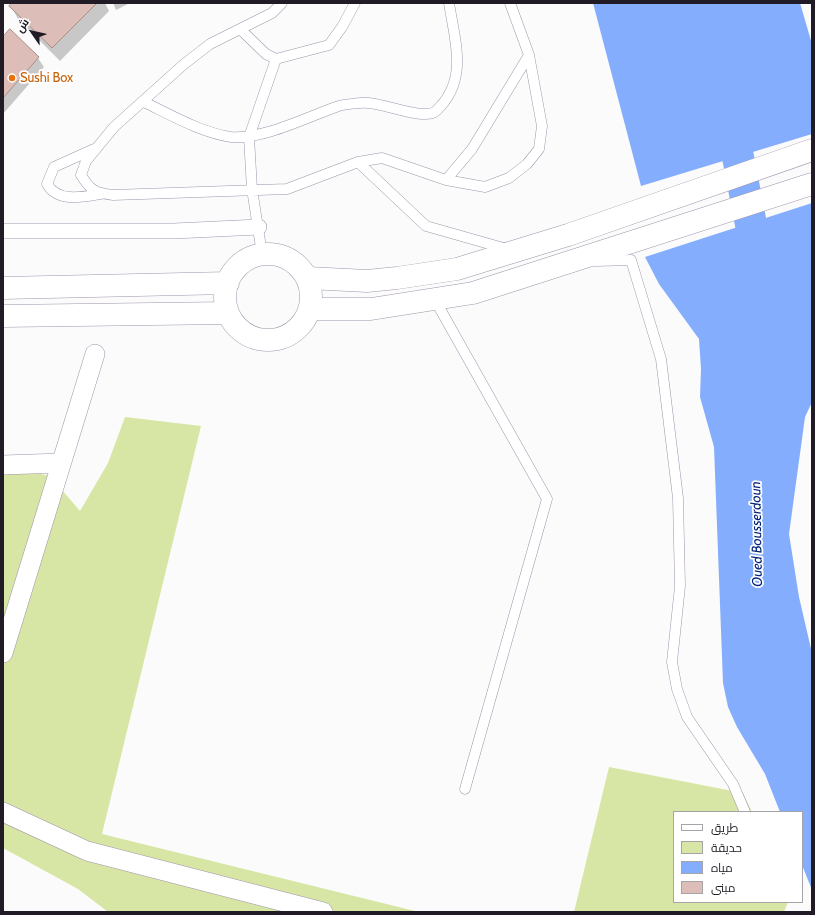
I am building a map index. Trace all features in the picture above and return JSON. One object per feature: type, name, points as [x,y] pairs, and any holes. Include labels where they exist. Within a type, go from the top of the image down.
[{"type":"main road","points":[[308,278],[367,281],[457,269],[568,235],[812,150]]},
{"type":"main road","points":[[310,309],[371,308],[435,300],[473,293],[812,184]]},
{"type":"main road","points":[[270,253],[285,256],[299,266],[308,278],[312,294],[310,309],[304,323],[288,336],[279,339],[264,340],[249,336],[235,326],[227,313],[225,304],[225,289],[231,275],[241,263],[254,255],[270,253]]},
{"type":"main road","points":[[3,288],[228,283]]},
{"type":"main road","points":[[3,316],[227,313]]},
{"type":"street","points":[[3,231],[174,231],[259,227]]},
{"type":"street","points":[[3,652],[95,354]]},
{"type":"street","points":[[3,465],[61,463]]},
{"type":"street","points":[[3,812],[87,851],[323,912]]},
{"type":"lane","points":[[101,194],[89,187],[81,175],[86,161],[114,127],[144,102],[183,65],[210,44],[272,14],[282,3]]},
{"type":"lane","points":[[240,29],[266,54],[276,59],[329,45],[342,27],[355,3]]},
{"type":"lane","points":[[144,102],[192,125],[231,137],[249,137],[304,120],[337,106],[364,102],[385,105],[425,116],[434,113],[447,100],[458,74],[449,3]]},
{"type":"lane","points":[[99,146],[54,167],[47,184],[52,192],[60,196],[82,197],[101,194],[112,195],[287,189],[358,162],[382,158],[446,180],[485,187],[509,178],[527,164],[539,149],[542,126],[529,55],[510,3]]},
{"type":"lane","points":[[446,180],[472,149],[529,55]]},
{"type":"lane","points":[[262,254],[252,189],[249,137],[276,59]]},
{"type":"lane","points":[[358,162],[426,226],[515,252]]},
{"type":"lane","points":[[576,261],[631,260],[661,360],[678,498],[680,586],[672,662],[677,689],[687,717],[733,784],[745,811]]},
{"type":"lane","points":[[435,300],[547,499],[465,789]]},
{"type":"green space","points":[[125,417],[201,426],[102,834],[419,912],[108,912],[78,889],[3,848],[3,466],[50,476],[80,511],[108,463]]},
{"type":"green space","points":[[609,767],[743,793],[752,811],[673,811],[673,903],[788,903],[784,912],[574,912]]},
{"type":"water","points":[[593,3],[800,3],[812,44],[812,134],[641,186]]},
{"type":"water","name":"Oued Bousserdoun","points":[[812,203],[812,402],[805,417],[789,534],[799,597],[812,653],[812,890],[803,868],[803,811],[780,811],[765,774],[737,727],[728,707],[723,683],[714,447],[700,397],[701,369],[699,339],[659,284],[645,257]]},
{"type":"building","points":[[12,3],[97,3],[52,48],[9,6]]},
{"type":"building","name":"Sushi Box","points":[[10,29],[39,57],[3,98],[3,37]]},
{"type":"waterway","points":[[738,157],[759,266]]},
{"type":"place","name":"Sushi Box","points":[[12,78]]}]
